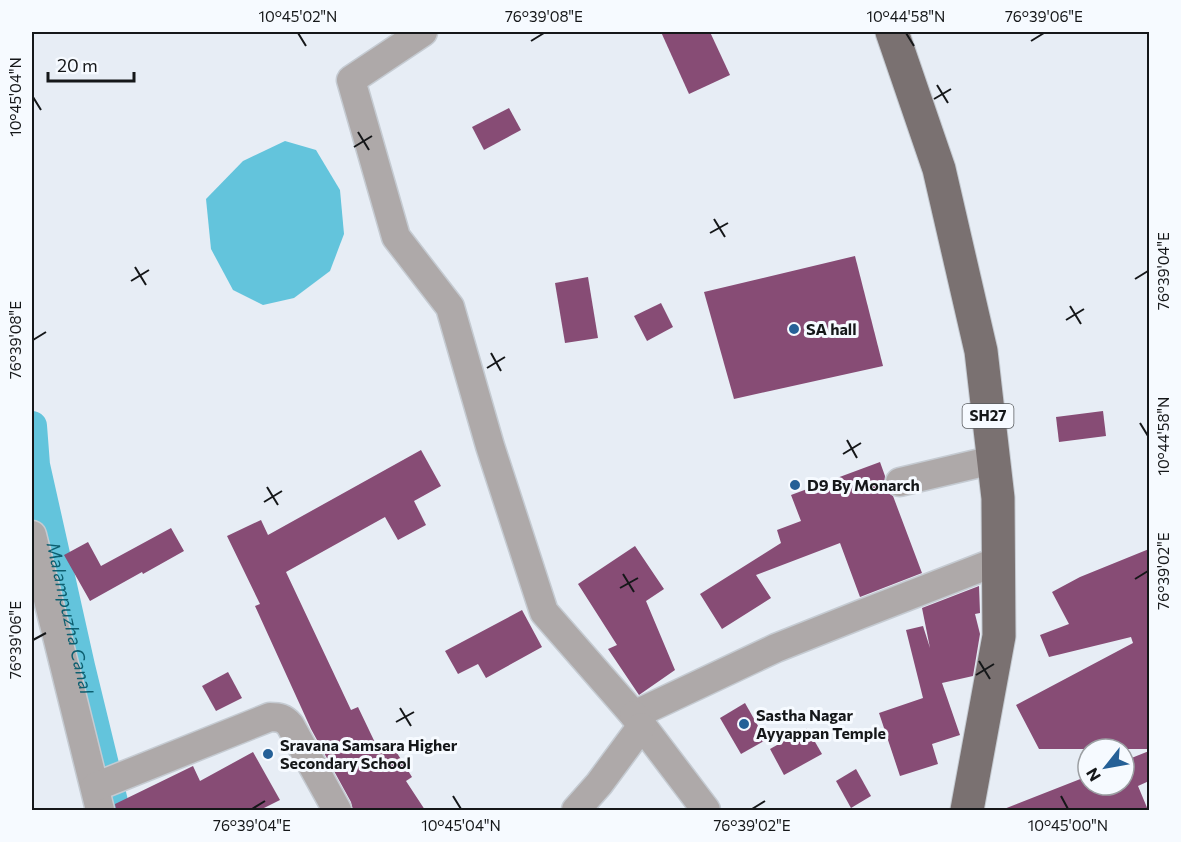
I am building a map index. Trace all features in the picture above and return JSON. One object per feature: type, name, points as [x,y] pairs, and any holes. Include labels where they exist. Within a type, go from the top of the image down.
[{"type":"main road","name":"SH27","points":[[892,32],[939,169],[981,351],[998,498],[999,636],[967,810]]},
{"type":"street","points":[[423,32],[351,80],[396,237],[450,307],[490,446],[544,612],[637,721],[706,810]]},
{"type":"street","points":[[900,482],[993,460]]},
{"type":"street","points":[[32,535],[97,799],[270,717],[277,717],[284,719],[290,725],[337,810]]},
{"type":"street","points":[[576,810],[599,784],[637,721],[776,648],[998,561]]},
{"type":"water","points":[[285,141],[316,150],[340,190],[344,234],[330,271],[294,298],[263,305],[233,290],[211,249],[206,199],[243,161]]},
{"type":"building","points":[[661,32],[710,32],[730,75],[689,94]]},
{"type":"building","points":[[509,108],[521,130],[484,150],[472,127]]},
{"type":"building","name":"SA hall","points":[[855,256],[883,366],[734,399],[704,292]]},
{"type":"building","points":[[588,277],[598,338],[565,343],[555,283]]},
{"type":"building","points":[[661,303],[673,327],[647,341],[634,316]]},
{"type":"building","points":[[1103,411],[1106,436],[1059,442],[1056,417]]},
{"type":"building","points":[[421,450],[441,486],[414,501],[426,525],[398,540],[385,517],[286,572],[351,710],[358,707],[380,753],[392,745],[412,777],[406,781],[425,810],[353,810],[351,802],[311,729],[255,606],[260,604],[227,536],[261,520],[268,535]]},
{"type":"building","points":[[880,462],[885,476],[884,486],[893,496],[922,573],[860,597],[840,543],[756,575],[771,598],[722,629],[700,594],[781,543],[777,530],[801,521],[791,495]]},
{"type":"building","points":[[171,528],[184,551],[90,601],[64,555],[88,542],[101,566]]},
{"type":"building","points":[[635,546],[664,589],[646,601],[675,670],[639,695],[608,649],[617,645],[578,584]]},
{"type":"building","points":[[1149,549],[1149,749],[1136,749],[1136,737],[1076,737],[1076,749],[1039,749],[1016,705],[1133,643],[1131,637],[1049,657],[1040,635],[1069,624],[1052,592],[1080,577]]},
{"type":"building","points":[[979,586],[980,613],[975,614],[980,634],[973,676],[942,683],[960,735],[932,744],[938,764],[900,776],[879,713],[923,698],[906,630],[923,626],[930,648],[922,608]]},
{"type":"building","points":[[522,610],[542,647],[486,678],[478,664],[458,674],[445,651]]},
{"type":"building","points":[[228,672],[242,698],[216,711],[202,686]]},
{"type":"building","points":[[745,703],[766,740],[741,754],[720,718]]},
{"type":"building","points":[[807,728],[822,754],[784,775],[770,749]]},
{"type":"building","points":[[1149,751],[1149,781],[1138,786],[1148,810],[1004,809],[1076,781],[1076,797],[1136,797],[1136,756]]},
{"type":"building","points":[[253,752],[280,800],[260,810],[116,810],[115,804],[193,766],[200,781]]},
{"type":"building","points":[[856,769],[871,796],[851,808],[836,781]]},
{"type":"waterway","name":"Malampuzha Canal","points":[[32,426],[35,465],[115,810]]},
{"type":"place","name":"SA hall","points":[[794,329]]},
{"type":"place","name":"D9 By Monarch","points":[[795,485]]},
{"type":"place","name":"Sastha Nagar Ayyappan Temple","points":[[744,724]]},
{"type":"place","name":"Sravana Samsara Higher Secondary School","points":[[268,754]]}]
